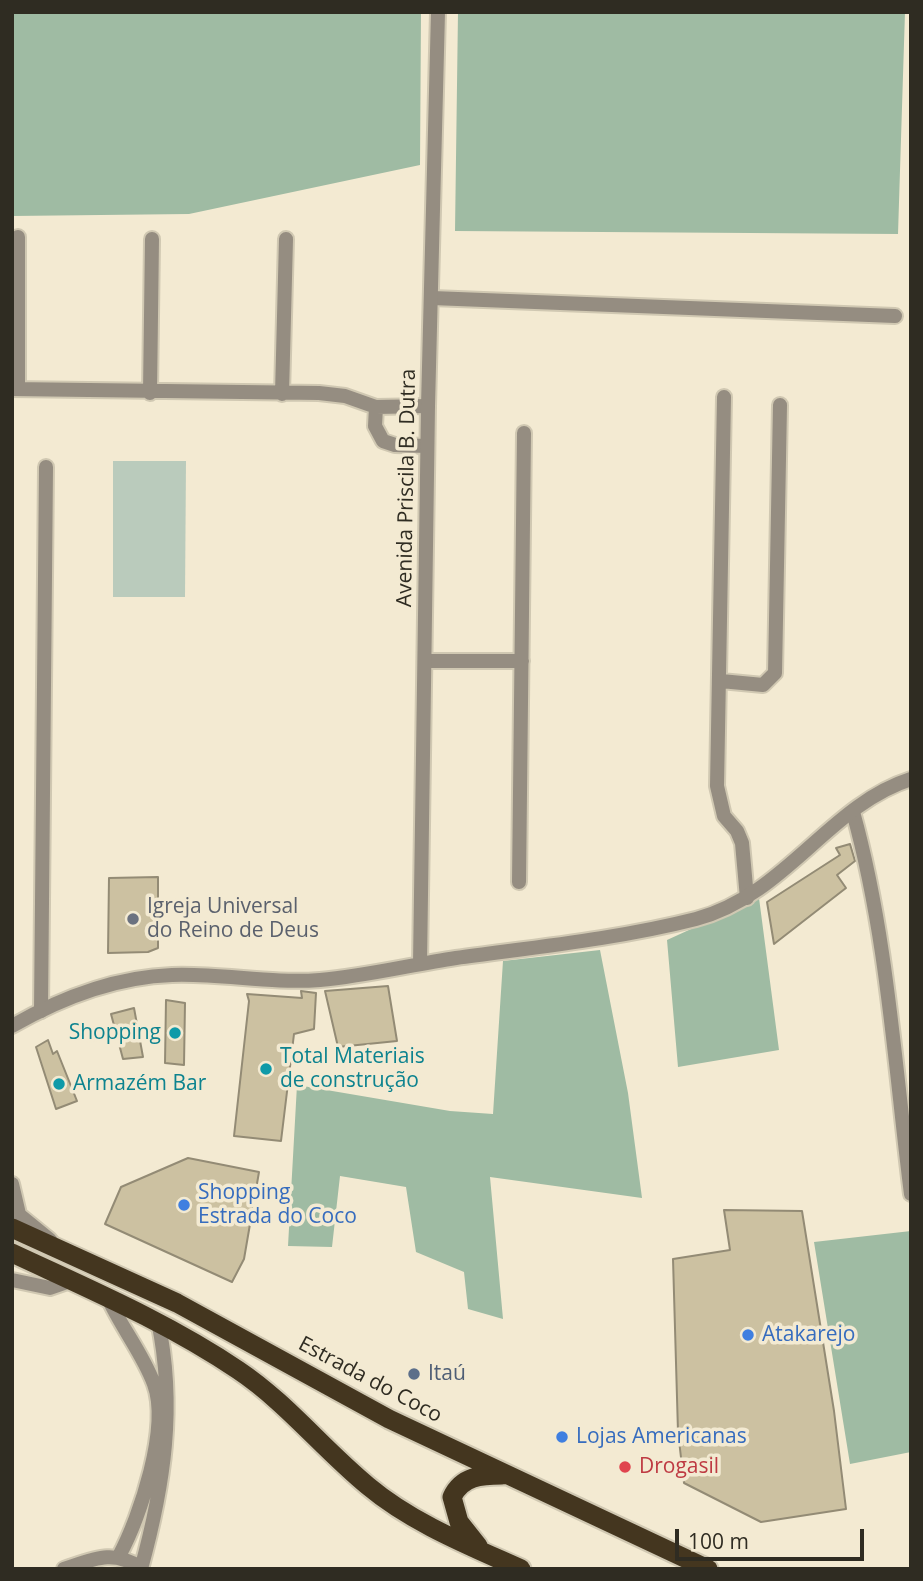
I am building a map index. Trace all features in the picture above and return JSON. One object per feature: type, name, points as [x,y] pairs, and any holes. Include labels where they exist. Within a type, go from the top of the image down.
[{"type":"highway","name":"Estrada do Coco","points":[[15,1217],[64,1252],[177,1303],[390,1419],[708,1569]]},
{"type":"highway","points":[[12,1253],[158,1321],[239,1370],[273,1397],[369,1487],[398,1508],[522,1569]]},
{"type":"highway","points":[[483,1552],[459,1522],[452,1497],[457,1487],[466,1479],[480,1475],[507,1475]]},
{"type":"street","name":"Avenida Priscila B. Dutra","points":[[420,964],[427,446],[439,12]]},
{"type":"street","points":[[18,237],[15,389],[345,396],[376,407],[428,406]]},
{"type":"street","points":[[150,393],[152,239]]},
{"type":"street","points":[[282,394],[286,239]]},
{"type":"street","points":[[432,298],[895,317]]},
{"type":"street","points":[[724,397],[721,681],[717,786],[724,816],[737,831],[741,843],[747,898]]},
{"type":"street","points":[[721,681],[763,685],[775,673],[780,405]]},
{"type":"street","points":[[376,407],[375,426],[383,441],[395,445],[427,446]]},
{"type":"street","points":[[519,882],[524,433]]},
{"type":"street","points":[[41,1011],[46,467]]},
{"type":"street","points":[[425,661],[522,661]]},
{"type":"street","points":[[12,1026],[98,988],[129,980],[174,975],[317,981],[635,932],[700,918],[761,890],[880,791],[911,779]]},
{"type":"street","points":[[853,812],[865,855],[875,920],[911,1194]]},
{"type":"street","points":[[12,1184],[15,1217]]},
{"type":"street","points":[[12,1279],[50,1288],[73,1280]]},
{"type":"street","points":[[108,1297],[155,1385],[163,1413]]},
{"type":"street","points":[[64,1569],[120,1556],[141,1568],[153,1527],[155,1473],[167,1372],[158,1321]]},
{"type":"street","points":[[120,1556],[155,1473]]},
{"type":"green space","points":[[12,12],[421,12],[420,165],[189,214],[12,216]]},
{"type":"green space","points":[[458,12],[905,12],[898,234],[455,231]]},
{"type":"green space","points":[[113,461],[186,461],[185,597],[113,597]]},
{"type":"green space","points":[[759,898],[779,1050],[678,1067],[667,940]]},
{"type":"green space","points":[[600,950],[628,1093],[642,1198],[490,1177],[503,1319],[468,1309],[464,1272],[416,1252],[406,1187],[340,1176],[332,1247],[288,1246],[297,1085],[450,1111],[493,1114],[503,961]]},
{"type":"green space","points":[[911,1231],[911,1452],[850,1464],[814,1242]]},
{"type":"building","points":[[850,844],[855,861],[837,875],[846,888],[774,944],[767,902],[840,855],[836,848]]},
{"type":"building","name":"Igreja Universal do Reino de Deus","points":[[158,877],[158,948],[148,952],[108,953],[109,878]]},
{"type":"building","points":[[388,986],[397,1041],[338,1047],[325,991]]},
{"type":"building","name":"Total Materiais de construção","points":[[301,991],[316,993],[314,1029],[294,1034],[281,1141],[234,1136],[249,1001],[247,994],[302,998]]},
{"type":"building","name":"Shopping","points":[[166,1000],[185,1003],[184,1065],[165,1063]]},
{"type":"building","points":[[134,1008],[143,1057],[123,1059],[111,1014]]},
{"type":"building","name":"Armazém Bar","points":[[48,1040],[53,1054],[57,1051],[77,1101],[56,1109],[36,1047]]},
{"type":"building","name":"Shopping Estrada do Coco","points":[[188,1158],[259,1172],[244,1259],[232,1282],[105,1224],[121,1187]]},
{"type":"building","name":"Atakarejo","points":[[724,1210],[802,1211],[834,1411],[846,1509],[761,1522],[684,1483],[678,1432],[673,1259],[730,1250]]},
{"type":"place","name":"Igreja Universal do Reino de Deus","points":[[133,919]]},
{"type":"place","name":"Shopping","points":[[175,1033]]},
{"type":"place","name":"Total Materiais de construção","points":[[266,1069]]},
{"type":"place","name":"Armazém Bar","points":[[59,1084]]},
{"type":"place","name":"Shopping Estrada do Coco","points":[[184,1205]]},
{"type":"place","name":"Atakarejo","points":[[748,1335]]},
{"type":"place","name":"Itaú","points":[[414,1374]]},
{"type":"place","name":"Lojas Americanas","points":[[562,1437]]},
{"type":"place","name":"Drogasil","points":[[625,1467]]}]
